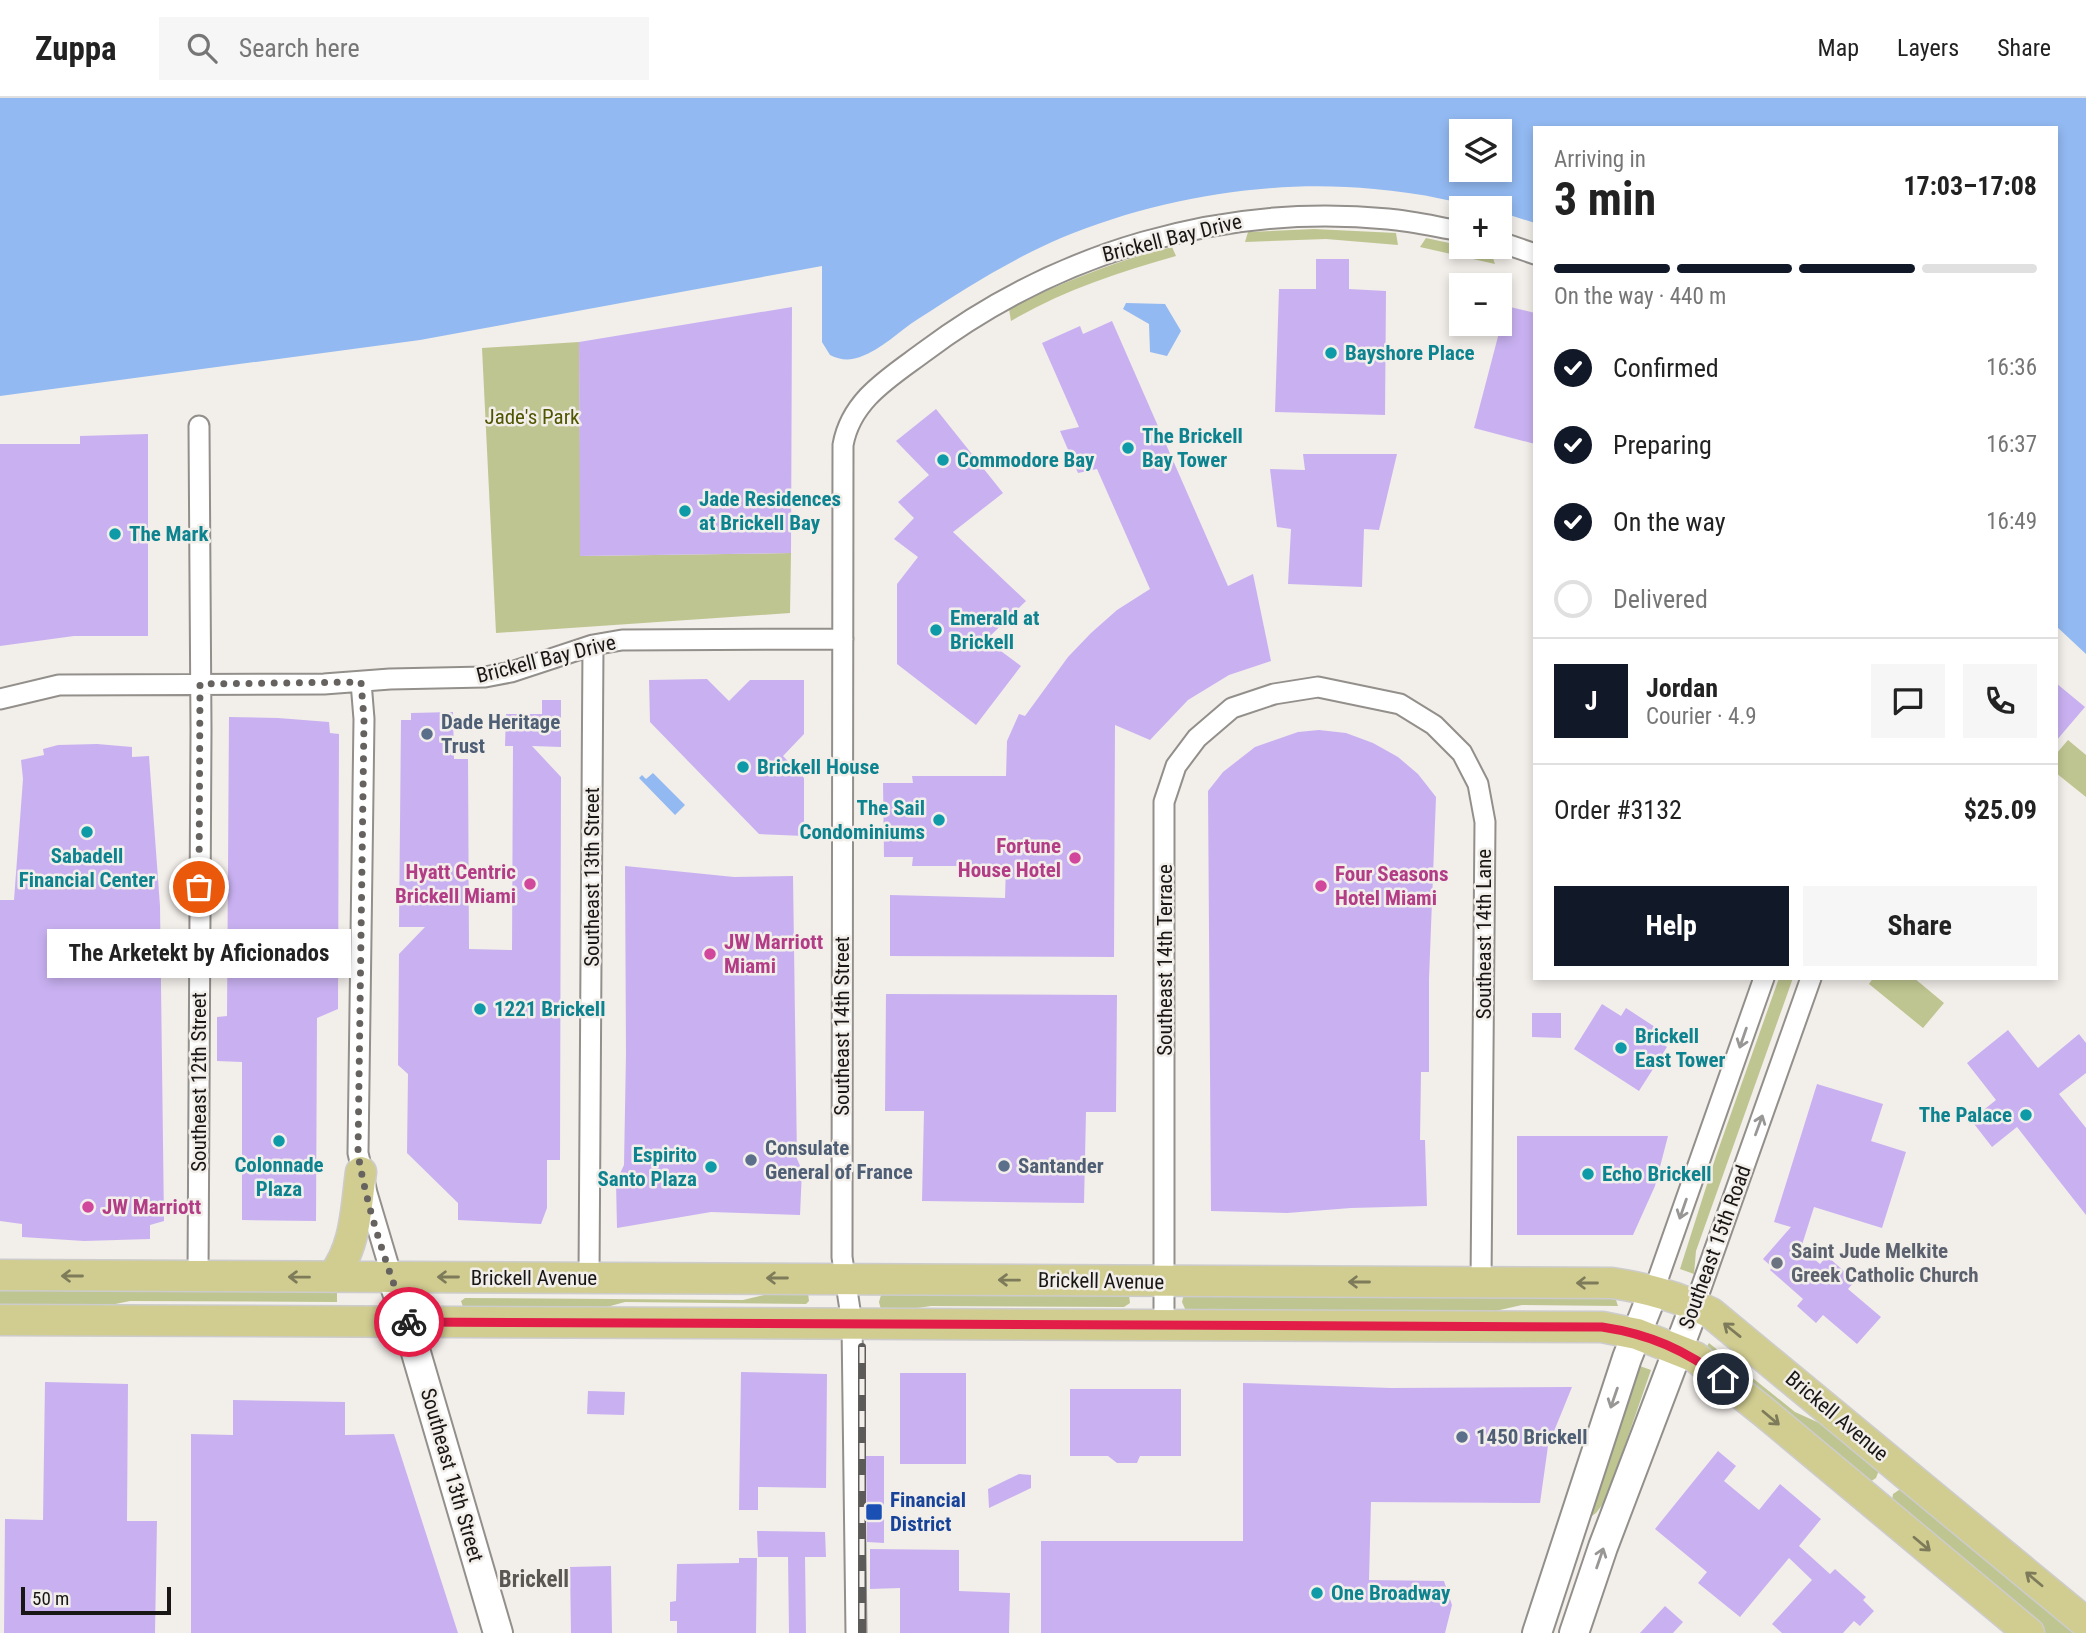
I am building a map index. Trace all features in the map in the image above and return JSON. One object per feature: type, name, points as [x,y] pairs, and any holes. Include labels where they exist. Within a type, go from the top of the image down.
[{"type":"main road","points":[[332,1277],[341,1266],[350,1245],[361,1172]]},
{"type":"main road","name":"Brickell Avenue","points":[[0,1275],[1612,1283],[1654,1290],[1695,1305],[1718,1318],[2086,1623]]},
{"type":"main road","name":"Brickell Avenue","points":[[0,1320],[1602,1327],[1637,1334],[1677,1349],[1703,1363],[2029,1633]]},
{"type":"main road","points":[[1870,1500],[1898,1466]]},
{"type":"street","name":"Brickell Bay Drive","points":[[850,419],[886,381],[953,330],[988,308],[1052,275],[1118,249],[1184,231],[1247,219],[1320,215],[1390,219],[1449,229]]},
{"type":"street","points":[[1512,246],[1533,253]]},
{"type":"street","name":"Southeast 14th Street","points":[[850,419],[843,445],[842,1256],[852,1323],[856,1633]]},
{"type":"street","name":"Southeast 12th Street","points":[[198,1276],[199,426]]},
{"type":"street","name":"Brickell Bay Drive","points":[[0,699],[59,685],[361,682],[485,677],[511,672],[593,645],[622,640],[843,639]]},
{"type":"street","name":"Southeast 13th Street","points":[[589,1278],[593,645]]},
{"type":"street","points":[[361,682],[364,719],[358,1153],[361,1172],[392,1277]]},
{"type":"street","name":"Southeast 14th Terrace","points":[[1164,1325],[1164,802],[1176,766],[1197,738],[1232,708],[1274,694],[1318,687]]},
{"type":"street","name":"Southeast 14th Lane","points":[[1318,687],[1400,704],[1434,725],[1462,753],[1478,784],[1485,822],[1481,1283]]},
{"type":"street","name":"Southeast 15th Road","points":[[1536,1633],[1637,1334],[1763,980]]},
{"type":"street","name":"Southeast 15th Road","points":[[1574,1633],[1603,1547],[1695,1305],[1810,980]]},
{"type":"street","name":"Southeast 13th Street","points":[[392,1277],[498,1633]]},
{"type":"green space","points":[[1314,229],[1396,233],[1398,245],[1326,239],[1245,242],[1248,232]]},
{"type":"green space","points":[[1426,238],[1449,243],[1449,254],[1420,247]]},
{"type":"green space","points":[[1172,247],[1176,256],[1091,283],[1050,300],[1011,321],[1009,309],[1049,290],[1109,266]]},
{"type":"green space","points":[[1473,259],[1493,259],[1495,264]]},
{"type":"green space","name":"Jade's Park","points":[[579,342],[581,556],[791,553],[790,613],[496,633],[482,348]]},
{"type":"green space","points":[[2068,740],[2086,755],[2086,797],[2058,775],[2058,752]]},
{"type":"green space","points":[[1778,980],[1792,980],[1696,1251],[1694,1274],[1680,1269],[1716,1156]]},
{"type":"green space","points":[[1872,980],[1916,980],[1944,1003],[1923,1028],[1869,984]]},
{"type":"green space","points":[[0,1287],[337,1288],[337,1302],[130,1301],[91,1309],[0,1309]]},
{"type":"green space","points":[[786,1290],[808,1293],[809,1301],[806,1304],[625,1302],[585,1313],[464,1310],[461,1301],[465,1298],[743,1300]]},
{"type":"green space","points":[[1192,1291],[1607,1298],[1616,1300],[1618,1306],[1522,1305],[1464,1318],[1186,1311],[1182,1302],[1184,1294]]},
{"type":"green space","points":[[892,1292],[1129,1295],[1130,1303],[1124,1307],[931,1306],[897,1311],[881,1310],[881,1295]]},
{"type":"green space","points":[[1709,1343],[1795,1412],[1837,1431],[1879,1470],[1876,1478],[1870,1482],[1706,1348]]},
{"type":"green space","points":[[1637,1365],[1651,1370],[1606,1500],[1589,1518]]},
{"type":"green space","points":[[1906,1489],[2078,1633],[2043,1633],[1895,1508],[1893,1494]]},
{"type":"water","points":[[0,98],[2086,98],[2086,654],[2058,628],[2058,126],[1533,126],[1533,222],[1512,216],[1512,196],[1449,196],[1449,201],[1374,189],[1294,187],[1175,202],[1098,224],[1042,247],[970,286],[875,350],[852,359],[830,355],[822,342],[822,266],[420,340],[0,396]]},
{"type":"water","points":[[1126,303],[1165,304],[1181,331],[1167,356],[1150,352],[1149,324],[1123,309]]},
{"type":"water","points":[[653,773],[685,805],[675,815],[639,778],[642,775],[646,779]]},
{"type":"building","name":"Bayshore Place","points":[[1316,259],[1349,259],[1349,289],[1386,291],[1385,415],[1275,412],[1279,289],[1316,289]]},
{"type":"building","points":[[792,307],[791,553],[580,556],[579,342]]},
{"type":"building","points":[[1512,307],[1533,313],[1533,443],[1474,428],[1498,336],[1512,336]]},
{"type":"building","points":[[1112,321],[1228,586],[1253,574],[1271,661],[1229,675],[1188,700],[1150,740],[1115,725],[1114,957],[890,956],[890,895],[1005,898],[1006,866],[912,866],[913,857],[884,857],[883,783],[913,783],[912,776],[1006,776],[1007,741],[1019,714],[1025,716],[1068,657],[1091,633],[1117,610],[1150,589],[1097,469],[1078,473],[1060,431],[1079,427],[1042,343],[1080,326],[1083,334]]},
{"type":"building","points":[[936,409],[1003,493],[953,532],[1026,601],[986,640],[1021,666],[976,725],[897,664],[897,584],[918,557],[894,539],[914,518],[898,502],[929,475],[896,441]]},
{"type":"building","points":[[148,434],[148,636],[74,636],[0,646],[0,444],[80,444],[80,436]]},
{"type":"building","points":[[1303,454],[1397,454],[1379,530],[1364,529],[1362,587],[1288,584],[1291,529],[1277,527],[1270,469],[1305,470]]},
{"type":"building","name":"Brickell House","points":[[707,679],[729,701],[750,680],[804,680],[804,734],[783,756],[804,778],[804,836],[759,834],[650,722],[649,680]]},
{"type":"building","points":[[2058,685],[2085,707],[2058,739]]},
{"type":"building","name":"1221 Brickell","points":[[542,700],[561,700],[561,747],[532,746],[561,777],[560,1160],[547,1160],[547,1208],[541,1224],[458,1220],[458,1203],[407,1153],[408,1074],[398,1065],[399,954],[425,927],[399,927],[401,720],[411,720],[411,713],[453,712],[454,759],[468,759],[469,949],[512,950],[513,746],[505,746],[506,714],[542,714]]},
{"type":"building","points":[[229,717],[329,722],[330,733],[339,734],[338,1009],[317,1018],[316,1221],[242,1220],[242,1062],[217,1061],[217,1017],[227,1016]]},
{"type":"building","name":"Four Seasons Hotel Miami","points":[[1319,730],[1346,733],[1373,743],[1398,757],[1418,774],[1436,797],[1429,979],[1429,1072],[1421,1072],[1420,1140],[1425,1140],[1427,1206],[1287,1213],[1211,1211],[1208,791],[1223,772],[1255,747],[1298,732]]},
{"type":"building","points":[[58,745],[132,747],[132,757],[149,756],[160,906],[164,1221],[150,1225],[150,1239],[84,1241],[22,1237],[22,1224],[0,1221],[0,900],[14,900],[23,779],[21,760],[44,755],[43,749]]},
{"type":"building","points":[[625,866],[734,877],[793,876],[797,1159],[802,1170],[800,1215],[711,1212],[617,1228],[616,1182],[624,1165]]},
{"type":"building","points":[[886,994],[1117,995],[1116,1112],[1086,1112],[1084,1203],[922,1201],[924,1111],[885,1111]]},
{"type":"building","name":"Brickell East Tower","points":[[1602,1004],[1621,1016],[1626,1008],[1655,1027],[1649,1035],[1667,1047],[1639,1091],[1574,1049]]},
{"type":"building","points":[[1532,1013],[1561,1013],[1561,1038],[1532,1037]]},
{"type":"building","name":"The Palace","points":[[2008,1030],[2038,1068],[2079,1034],[2086,1043],[2086,1073],[2059,1094],[2086,1128],[2086,1215],[2017,1127],[1992,1147],[1971,1120],[1996,1100],[1967,1063]]},
{"type":"building","points":[[1817,1084],[1883,1104],[1871,1141],[1906,1152],[1882,1228],[1814,1207],[1801,1248],[1820,1264],[1827,1256],[1855,1281],[1848,1289],[1881,1317],[1857,1344],[1823,1315],[1816,1323],[1797,1306],[1803,1299],[1770,1270],[1772,1267],[1763,1259],[1791,1227],[1774,1222]]},
{"type":"building","name":"Echo Brickell","points":[[1517,1136],[1668,1136],[1655,1186],[1633,1235],[1517,1235]]},
{"type":"building","points":[[741,1372],[827,1374],[826,1488],[758,1487],[758,1510],[739,1510]]},
{"type":"building","points":[[900,1373],[966,1373],[966,1464],[900,1464]]},
{"type":"building","points":[[45,1382],[128,1384],[127,1521],[157,1521],[155,1633],[4,1633],[5,1519],[43,1520]]},
{"type":"building","points":[[1243,1383],[1391,1388],[1572,1387],[1548,1446],[1540,1503],[1371,1502],[1369,1580],[1444,1581],[1452,1605],[1445,1633],[1041,1633],[1041,1541],[1243,1541]]},
{"type":"building","points":[[1070,1389],[1181,1389],[1181,1456],[1140,1456],[1137,1463],[1117,1463],[1108,1456],[1070,1456]]},
{"type":"building","points":[[588,1391],[625,1392],[624,1415],[587,1414]]},
{"type":"building","points":[[233,1400],[345,1402],[345,1435],[394,1434],[458,1633],[191,1633],[191,1434],[233,1435]]},
{"type":"building","points":[[1718,1451],[1736,1466],[1724,1481],[1759,1510],[1780,1484],[1821,1519],[1799,1546],[1830,1574],[1835,1569],[1866,1597],[1863,1600],[1874,1611],[1860,1626],[1854,1621],[1843,1633],[1782,1633],[1772,1624],[1812,1580],[1789,1558],[1740,1617],[1698,1583],[1707,1572],[1655,1529]]},
{"type":"building","points":[[866,1456],[884,1456],[884,1543],[867,1542]]},
{"type":"building","points":[[1019,1474],[1031,1475],[1031,1488],[989,1508],[988,1489]]},
{"type":"building","points":[[757,1531],[825,1532],[826,1557],[805,1557],[806,1633],[789,1633],[788,1557],[758,1557]]},
{"type":"building","points":[[870,1549],[959,1550],[959,1591],[1010,1593],[1009,1633],[900,1633],[900,1588],[870,1589]]},
{"type":"building","points":[[739,1558],[757,1558],[756,1633],[677,1633],[677,1621],[670,1621],[670,1602],[676,1601],[677,1564],[739,1563]]},
{"type":"building","points":[[611,1566],[612,1633],[571,1633],[570,1567]]},
{"type":"building","points":[[1665,1606],[1683,1622],[1673,1633],[1640,1633]]},
{"type":"railway","points":[[862,1347],[862,1633]]},
{"type":"way so far","points":[[199,887],[200,684],[361,682],[364,719],[358,1153],[367,1194],[392,1277],[409,1322]]},
{"type":"place","name":"Bayshore Place","points":[[1331,353]]},
{"type":"place","name":"The Brickell Bay Tower","points":[[1128,448]]},
{"type":"place","name":"Commodore Bay","points":[[943,460]]},
{"type":"place","name":"Jade Residences at Brickell Bay","points":[[685,511]]},
{"type":"place","name":"The Mark","points":[[115,534]]},
{"type":"place","name":"Emerald at Brickell","points":[[936,630]]},
{"type":"place","name":"Dade Heritage Trust","points":[[427,734]]},
{"type":"place","name":"Brickell House","points":[[743,767]]},
{"type":"place","name":"The Sail Condominiums","points":[[939,820]]},
{"type":"place","name":"Sabadell Financial Center","points":[[87,832]]},
{"type":"place","name":"Fortune House Hotel","points":[[1075,858]]},
{"type":"place","name":"Hyatt Centric Brickell Miami","points":[[530,884]]},
{"type":"place","name":"Four Seasons Hotel Miami","points":[[1321,886]]},
{"type":"place","name":"The Arketekt by Aficionados","points":[[199,887]]},
{"type":"place","name":"JW Marriott Miami","points":[[710,954]]},
{"type":"place","name":"1221 Brickell","points":[[480,1009]]},
{"type":"place","name":"Brickell East Tower","points":[[1621,1048]]},
{"type":"place","name":"The Palace","points":[[2026,1115]]},
{"type":"place","name":"Colonnade Plaza","points":[[279,1141]]},
{"type":"place","name":"Consulate General of France","points":[[751,1160]]},
{"type":"place","name":"Santander","points":[[1004,1166]]},
{"type":"place","name":"Espirito Santo Plaza","points":[[711,1167]]},
{"type":"place","name":"Echo Brickell","points":[[1588,1174]]},
{"type":"place","name":"JW Marriott","points":[[88,1207]]},
{"type":"place","name":"Saint Jude Melkite Greek Catholic Church","points":[[1777,1263]]},
{"type":"place","name":"1450 Brickell","points":[[1462,1437]]},
{"type":"place","name":"Financial District","points":[[874,1512]]},
{"type":"place","name":"One Broadway","points":[[1317,1593]]},
{"type":"district","name":"Brickell","points":[[534,1579]]},
{"type":"route","points":[[409,1322],[1602,1327],[1637,1334],[1677,1349],[1695,1357],[1723,1379]]}]
